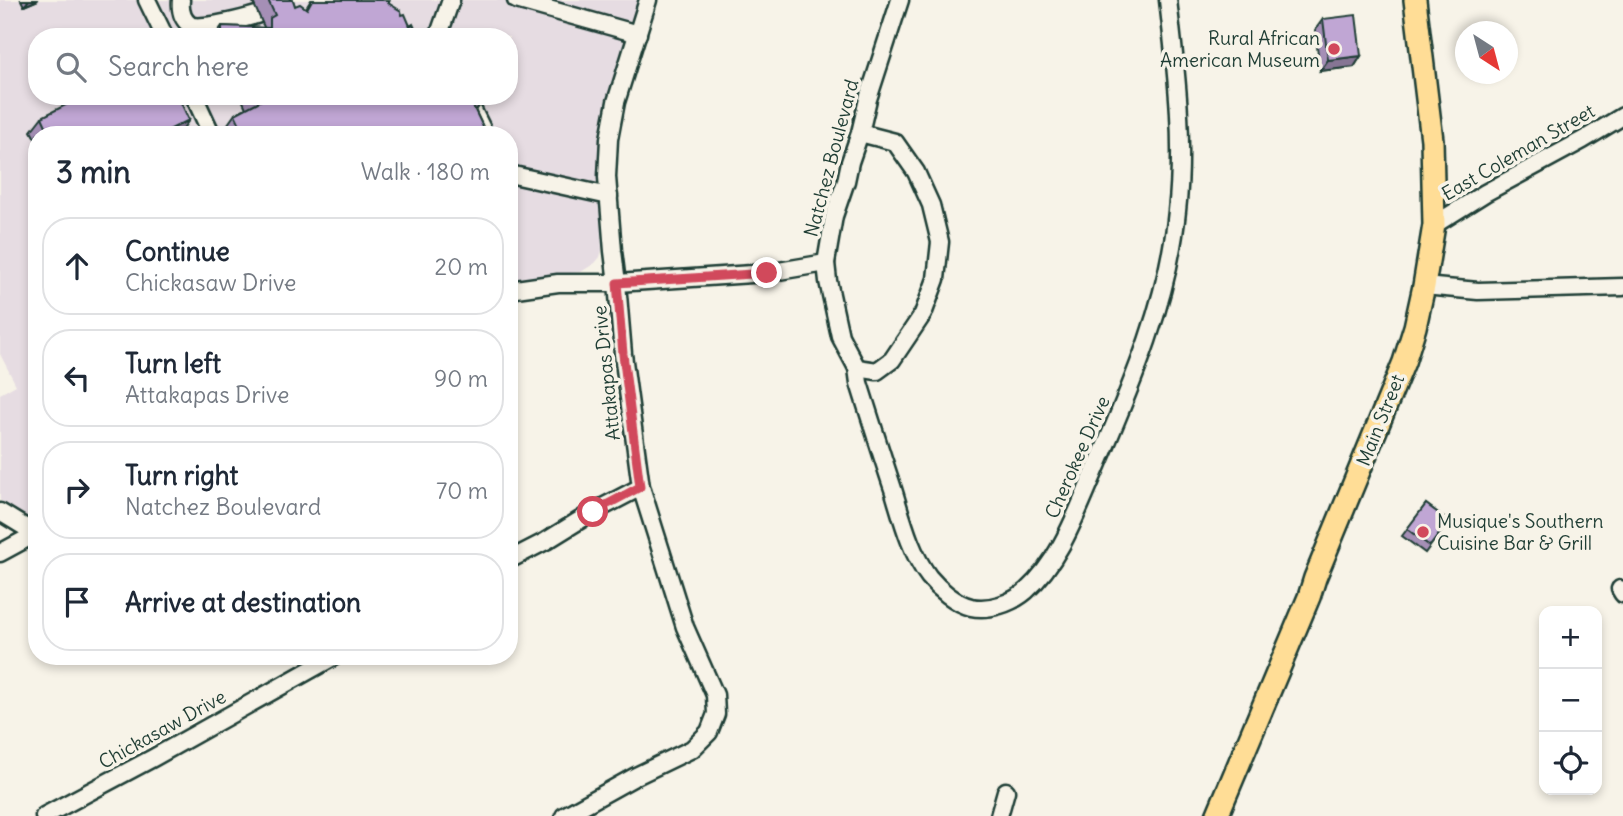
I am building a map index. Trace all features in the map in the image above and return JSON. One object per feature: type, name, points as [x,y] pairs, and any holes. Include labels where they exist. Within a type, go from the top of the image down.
[{"type":"main road","name":"Main Street","points":[[1217,816],[1309,597],[1404,362],[1415,327],[1434,225],[1432,140],[1415,0]]},
{"type":"street","points":[[181,0],[181,12],[185,20],[191,26],[197,27],[266,12],[282,0]]},
{"type":"street","points":[[441,28],[452,0]]},
{"type":"street","points":[[516,0],[638,34]]},
{"type":"street","name":"Attakapas Drive","points":[[564,816],[636,776],[692,750],[709,732],[716,714],[715,695],[685,627],[640,487],[612,251],[607,177],[609,139],[616,102],[649,0]]},
{"type":"street","name":"Natchez Boulevard","points":[[518,289],[558,283],[617,283],[767,273],[826,264],[834,216],[900,0]]},
{"type":"street","name":"Cherokee Drive","points":[[826,264],[840,336],[857,368],[859,383],[904,525],[918,560],[940,589],[955,600],[972,607],[991,607],[1009,602],[1025,592],[1050,564],[1069,531],[1141,359],[1162,287],[1177,213],[1180,176],[1179,102],[1168,0]]},
{"type":"street","points":[[153,2],[163,28]]},
{"type":"street","points":[[198,105],[208,126]]},
{"type":"street","points":[[470,105],[481,126]]},
{"type":"street","name":"East Coleman Street","points":[[1434,225],[1485,193],[1623,116]]},
{"type":"street","points":[[857,368],[877,370],[892,359],[923,314],[936,279],[940,242],[931,205],[916,172],[895,142],[860,133]]},
{"type":"street","points":[[518,176],[609,195]]},
{"type":"street","points":[[1424,286],[1478,291],[1623,287]]},
{"type":"street","points":[[518,555],[640,487]]},
{"type":"street","points":[[0,512],[28,528]]},
{"type":"street","points":[[0,554],[28,537]]},
{"type":"street","name":"Chickasaw Drive","points":[[44,816],[319,665]]},
{"type":"street","points":[[999,816],[1006,791]]},
{"type":"shaded area","points":[[0,0],[639,0],[600,139],[602,250],[595,263],[581,272],[518,278],[518,126],[28,126],[28,519],[13,512],[0,500],[0,394],[16,385],[0,354]]},
{"type":"building","points":[[268,0],[293,0],[295,6],[300,4],[307,9],[312,0],[390,0],[388,3],[401,11],[402,15],[405,14],[410,26],[413,24],[415,28],[270,28],[270,18],[275,15]]},
{"type":"building","points":[[1356,15],[1361,56],[1328,60],[1323,19]]},
{"type":"building","points":[[222,26],[270,28],[222,28]]},
{"type":"building","points":[[65,105],[182,105],[189,120],[177,126],[46,126],[42,117]]},
{"type":"building","points":[[252,105],[472,105],[483,126],[241,126],[235,114]]},
{"type":"building","name":"Musique's Southern Cuisine Bar & Grill","points":[[1426,504],[1449,521],[1430,546],[1407,529]]},
{"type":"place","name":"Rural African American Museum","points":[[1334,49]]},
{"type":"place","name":"Musique's Southern Cuisine Bar & Grill","points":[[1423,532]]},
{"type":"route","points":[[593,512],[640,487],[617,283],[767,273]]}]
